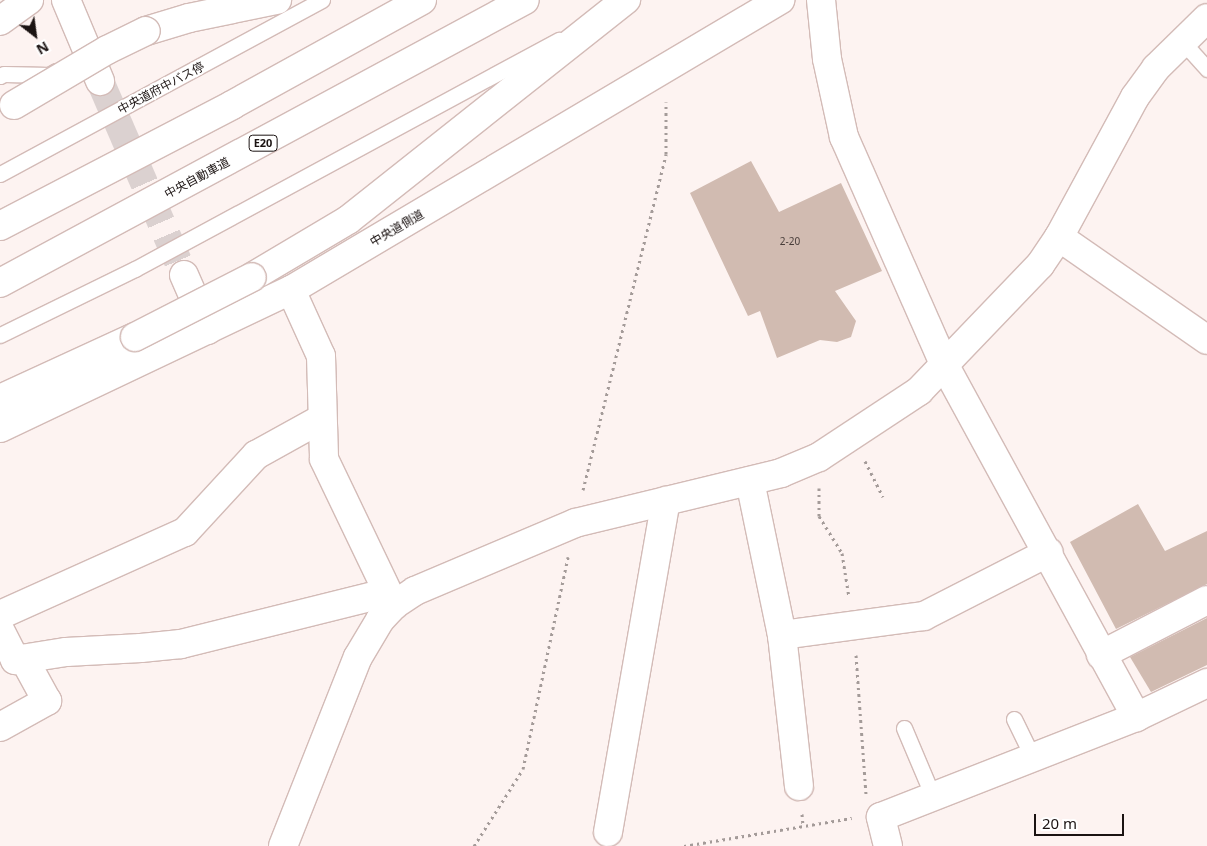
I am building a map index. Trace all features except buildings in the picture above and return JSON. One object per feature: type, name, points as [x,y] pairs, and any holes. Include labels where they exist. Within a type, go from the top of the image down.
[{"type":"main road","points":[[0,20],[29,0]]},
{"type":"main road","points":[[66,0],[100,81]]},
{"type":"main road","points":[[7,110],[107,50],[146,31],[189,18],[277,0]]},
{"type":"main road","points":[[0,226],[422,0]]},
{"type":"main road","name":"中央自動車道","points":[[0,283],[525,0]]},
{"type":"main road","points":[[0,399],[136,337],[252,277],[348,220],[504,99],[598,19],[626,0]]},
{"type":"main road","name":"中央道側道","points":[[0,428],[291,290],[780,0]]},
{"type":"main road","points":[[821,0],[827,59],[844,138],[945,366],[1048,552],[1101,655],[1136,717]]},
{"type":"main road","points":[[0,630],[15,660],[66,652],[181,644],[390,599],[415,591],[575,523],[767,478],[819,457],[919,391],[1021,287],[1059,237],[1135,97],[1156,68],[1207,18]]},
{"type":"main road","points":[[1059,237],[1207,340]]},
{"type":"main road","points":[[184,274],[208,330]]},
{"type":"main road","points":[[291,290],[321,356],[321,419],[324,459],[390,599]]},
{"type":"main road","points":[[0,615],[185,532],[256,455],[321,419]]},
{"type":"main road","points":[[750,481],[782,635],[799,786]]},
{"type":"main road","points":[[608,832],[666,501]]},
{"type":"main road","points":[[782,635],[924,616],[1048,552]]},
{"type":"main road","points":[[283,846],[358,657],[390,599]]},
{"type":"main road","points":[[1101,655],[1207,600]]},
{"type":"main road","points":[[0,727],[46,701],[24,658]]},
{"type":"main road","points":[[888,846],[881,817],[934,799],[1136,717],[1207,683]]},
{"type":"lane","name":"中央道府中バス停","points":[[0,174],[322,0]]},
{"type":"lane","points":[[0,336],[143,265],[598,19]]},
{"type":"lane","points":[[1182,41],[1207,69]]},
{"type":"lane","points":[[0,76],[4,74],[49,75],[89,53]]},
{"type":"lane","points":[[1014,719],[1033,758]]},
{"type":"lane","points":[[904,728],[934,799]]},
{"type":"path","points":[[474,846],[523,769],[575,523],[666,154],[666,68]]},
{"type":"path","points":[[853,436],[883,498]]},
{"type":"path","points":[[684,846],[858,817]]},
{"type":"tunnel","points":[[100,81],[184,275]]}]
